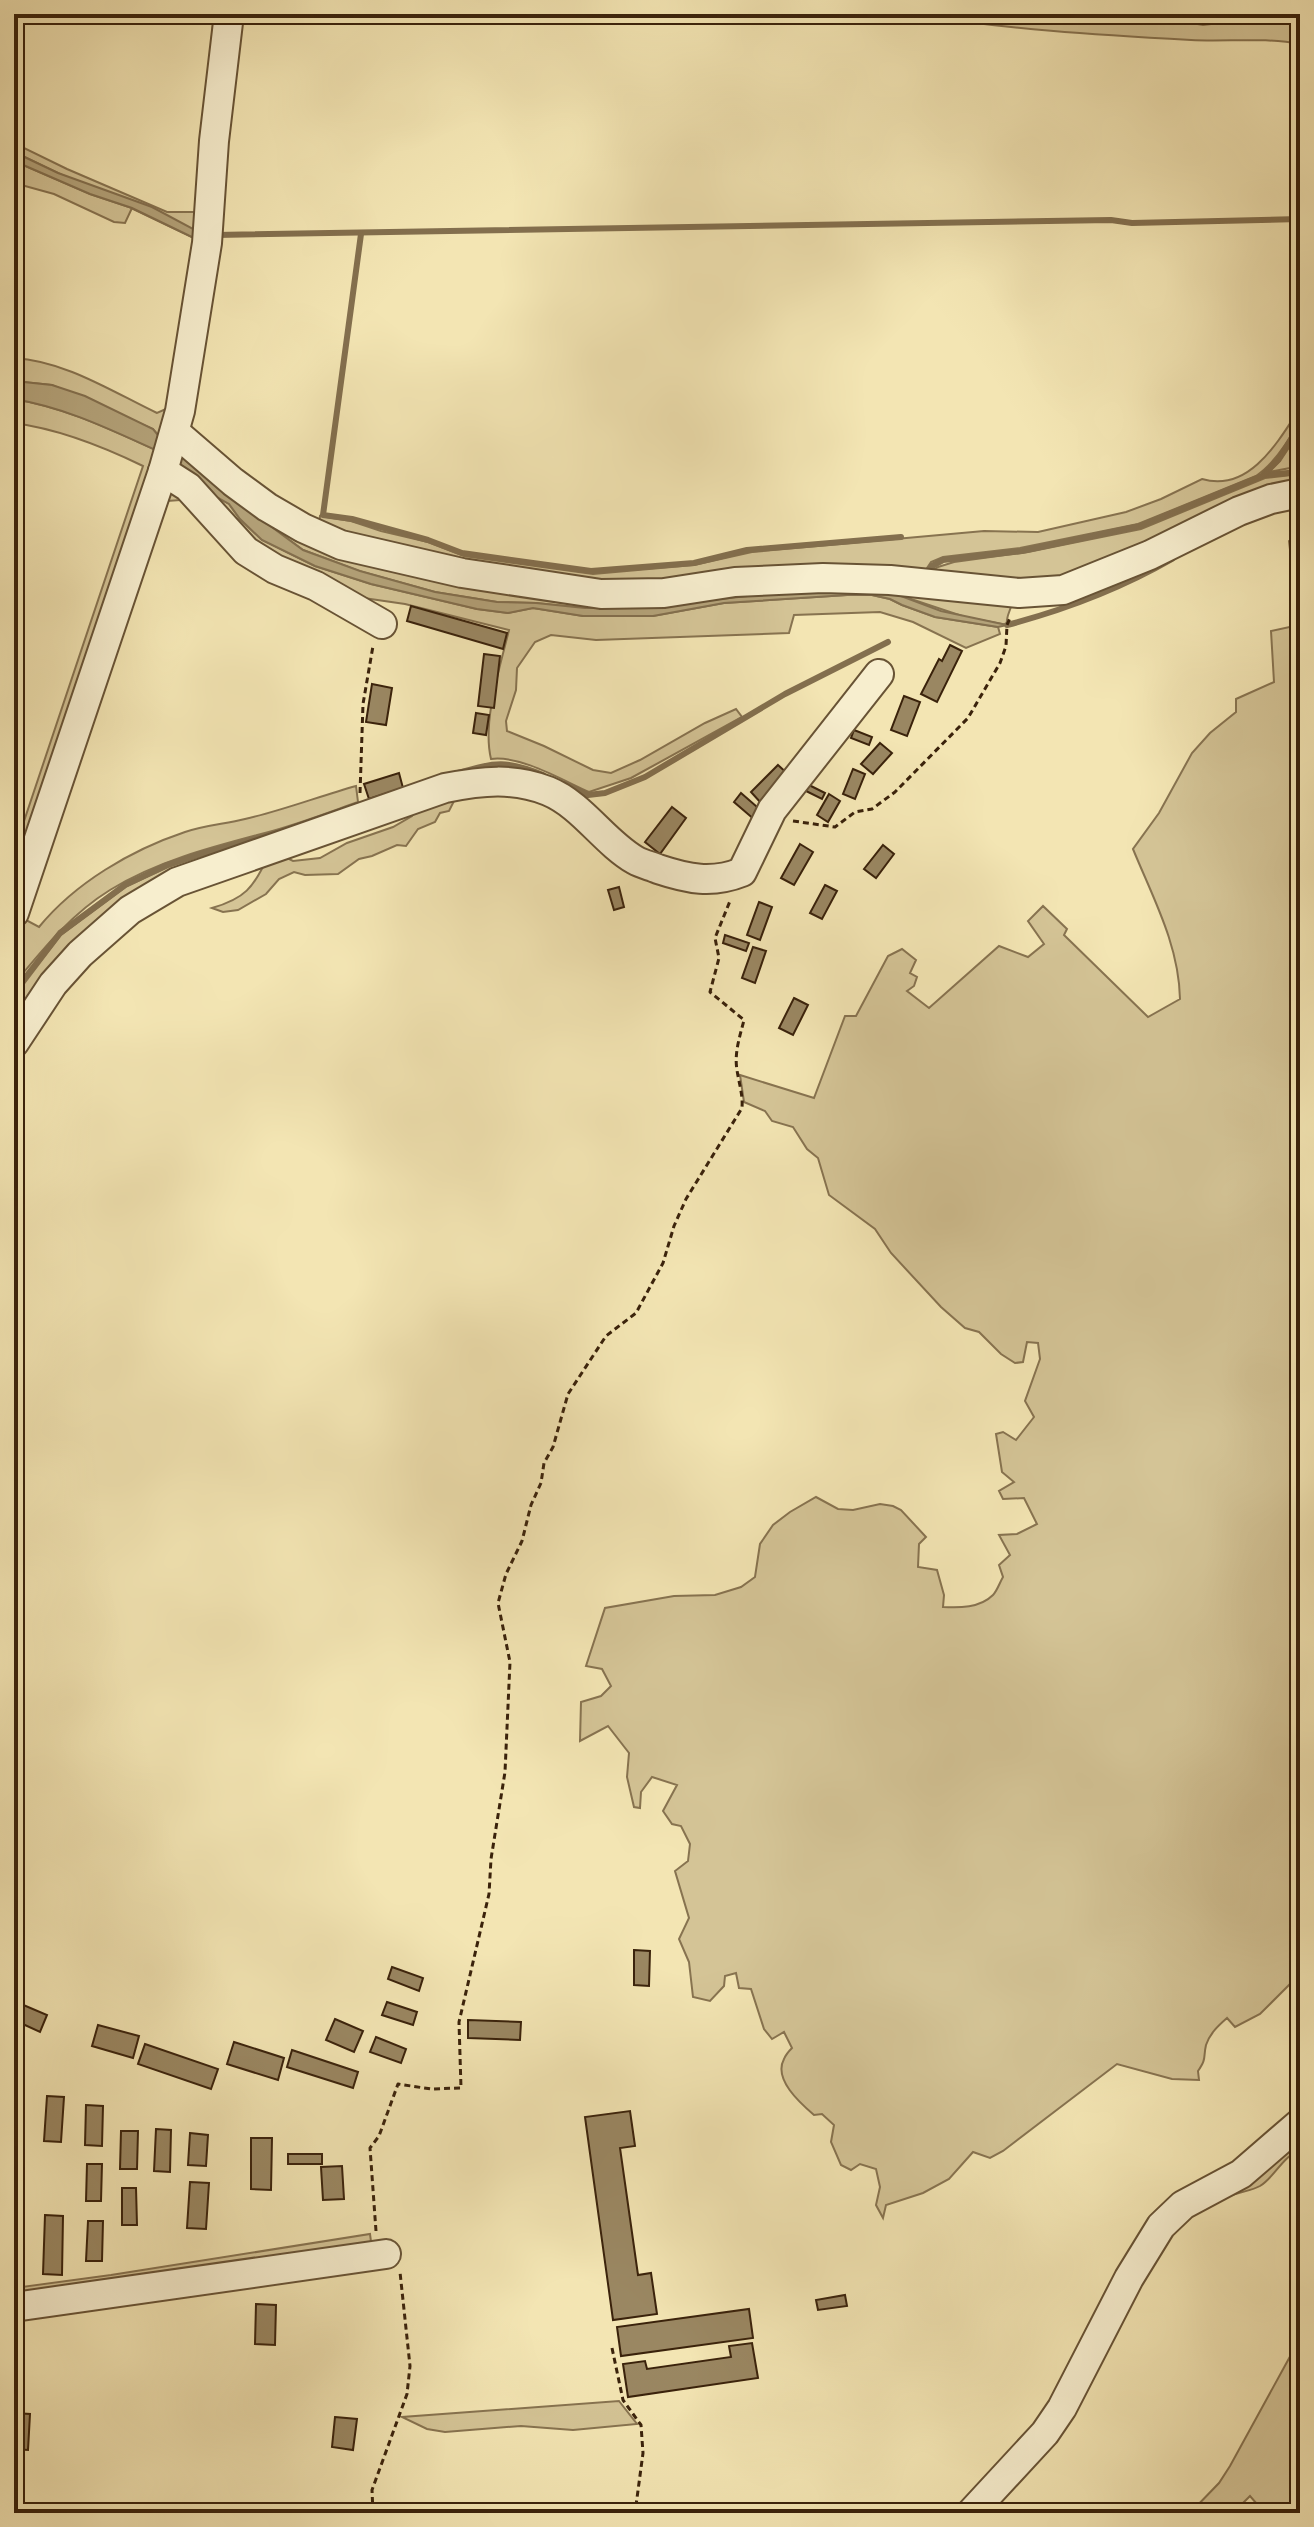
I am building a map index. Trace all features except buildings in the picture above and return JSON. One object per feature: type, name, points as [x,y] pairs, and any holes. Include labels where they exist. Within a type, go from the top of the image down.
[{"type":"street","points":[[14,913],[175,432],[190,359],[207,243],[214,141],[229,14]]},
{"type":"street","points":[[175,432],[233,482],[303,528],[341,545],[462,573],[601,594],[664,593],[735,582],[823,578],[890,580],[1019,593],[1063,590],[1150,555],[1239,511],[1271,499],[1300,493]]},
{"type":"street","points":[[163,471],[188,487],[246,551],[382,624]]},
{"type":"street","points":[[14,1043],[53,984],[80,954],[130,910],[177,882],[445,788],[477,781],[518,782],[552,792],[636,861],[703,881],[742,872],[772,810],[879,674]]},
{"type":"street","points":[[971,2513],[1045,2433],[1062,2408],[1129,2278],[1161,2226],[1183,2205],[1241,2174],[1300,2123]]},
{"type":"street","points":[[14,2307],[382,2255]]},
{"type":"path","points":[[772,810],[792,821],[835,827],[855,812],[872,809],[895,792],[968,718],[1000,663],[1006,646],[1007,625],[1019,593]]},
{"type":"path","points":[[366,817],[360,795],[359,771],[363,704],[371,650],[382,624]]},
{"type":"path","points":[[373,2513],[372,2490],[407,2394],[410,2366],[399,2265],[382,2255],[370,2148],[379,2136],[398,2084],[431,2089],[461,2088],[459,2022],[489,1894],[491,1859],[505,1772],[510,1662],[498,1603],[506,1574],[522,1541],[568,1394],[606,1336],[636,1313],[663,1263],[686,1199],[742,1108],[736,1055],[744,1020],[710,992],[719,958],[715,938],[742,872]]},
{"type":"path","points":[[612,2348],[623,2400],[641,2425],[643,2453],[635,2513]]},
{"type":"shaded area","points":[[214,14],[223,14],[201,233],[162,440],[153,429],[52,385],[14,381],[14,358],[70,371],[157,413],[166,409],[196,239],[14,152],[14,143],[167,212],[195,212]]},
{"type":"shaded area","points":[[912,14],[1139,14],[1203,25],[1269,17],[1300,23],[1300,44],[1086,34]]},
{"type":"shaded area","points":[[1165,14],[1249,14],[1200,20]]},
{"type":"shaded area","points":[[14,152],[58,173],[152,207],[197,231],[196,239],[132,208],[90,194],[14,161]]},
{"type":"shaded area","points":[[14,161],[90,194],[132,208],[125,223],[114,222],[54,194],[14,183]]},
{"type":"shaded area","points":[[14,381],[52,385],[85,396],[153,429],[162,440],[158,451],[70,414],[14,399]]},
{"type":"shaded area","points":[[14,399],[70,414],[158,451],[14,896],[14,851],[143,466],[80,439],[14,423]]},
{"type":"shaded area","points":[[1300,408],[1296,426],[1285,445],[1256,476],[1138,524],[1020,548],[943,557],[931,562],[921,577],[954,562],[1028,552],[1141,529],[1265,478],[1300,474],[1300,491],[1071,582],[619,590],[318,532],[320,516],[428,542],[464,556],[593,574],[694,565],[752,552],[984,531],[1038,532],[1126,512],[1202,479],[1234,479],[1260,462]]},
{"type":"shaded area","points":[[1300,431],[1300,452],[1290,468],[1269,472],[1280,461]]},
{"type":"shaded area","points":[[176,443],[186,445],[234,487],[292,527],[351,551],[464,578],[601,598],[673,597],[738,587],[897,584],[1012,597],[1012,604],[1007,625],[965,617],[893,593],[869,590],[803,590],[647,607],[585,608],[497,602],[435,592],[359,571],[303,550],[179,448],[173,463],[206,491],[229,504],[262,540],[315,566],[371,584],[477,609],[508,613],[533,608],[583,616],[653,616],[724,603],[872,595],[935,617],[998,627],[1000,634],[966,648],[913,622],[880,612],[794,615],[789,633],[596,640],[551,635],[535,642],[517,668],[516,690],[506,721],[507,731],[593,770],[611,773],[736,709],[742,717],[631,778],[589,792],[528,765],[491,759],[490,712],[509,630],[405,604],[343,595],[273,564],[253,552],[201,495],[171,473],[169,466]]},
{"type":"shaded area","points":[[180,448],[269,525],[303,550],[360,571],[435,592],[497,602],[585,608],[647,607],[803,590],[893,593],[941,611],[1007,625],[998,627],[935,617],[872,595],[724,603],[653,616],[583,616],[533,608],[508,613],[477,609],[371,584],[315,566],[262,540],[229,504],[206,491],[173,463]]},
{"type":"shaded area","points":[[169,483],[182,500],[167,501],[24,919],[39,927],[87,882],[125,858],[165,839],[259,816],[356,786],[358,802],[185,856],[128,880],[96,899],[70,921],[14,984],[14,928],[153,513]]},
{"type":"shaded area","points":[[1300,536],[1300,1974],[1260,2014],[1235,2027],[1227,2018],[1218,2026],[1206,2045],[1204,2060],[1198,2071],[1199,2080],[1172,2079],[1117,2064],[1003,2151],[990,2158],[973,2152],[949,2179],[923,2193],[886,2205],[883,2218],[876,2205],[880,2187],[876,2169],[860,2164],[851,2170],[841,2165],[831,2142],[834,2125],[822,2114],[814,2115],[785,2082],[782,2067],[792,2048],[784,2032],[772,2039],[764,2029],[751,1989],[739,1988],[736,1973],[725,1976],[724,1986],[710,2001],[693,1997],[689,1962],[679,1939],[689,1918],[675,1871],[688,1861],[690,1844],[681,1826],[672,1824],[663,1811],[677,1785],[652,1777],[641,1792],[640,1808],[634,1807],[627,1777],[629,1753],[608,1726],[580,1741],[581,1702],[601,1696],[611,1686],[602,1669],[586,1666],[605,1608],[674,1596],[715,1595],[741,1587],[755,1577],[760,1544],[773,1525],[816,1497],[838,1509],[853,1510],[880,1504],[901,1510],[926,1537],[919,1544],[918,1567],[937,1570],[944,1595],[943,1607],[976,1605],[996,1591],[1003,1577],[999,1565],[1010,1555],[999,1535],[1017,1534],[1037,1524],[1024,1498],[1003,1499],[999,1491],[1014,1482],[1002,1472],[996,1434],[1003,1432],[1016,1440],[1034,1417],[1025,1401],[1040,1359],[1038,1343],[1027,1342],[1023,1362],[1015,1363],[979,1332],[965,1328],[941,1307],[891,1253],[875,1229],[829,1195],[818,1158],[807,1149],[793,1127],[772,1121],[765,1111],[744,1102],[740,1075],[814,1098],[845,1016],[856,1016],[888,956],[902,949],[916,960],[910,973],[917,977],[914,986],[907,991],[929,1008],[999,946],[1028,957],[1044,944],[1028,921],[1043,906],[1067,929],[1064,935],[1148,1017],[1180,999],[1179,979],[1170,941],[1133,849],[1159,813],[1192,753],[1236,712],[1236,699],[1274,682],[1271,631],[1299,625],[1289,541]]},
{"type":"shaded area","points":[[455,799],[449,811],[440,813],[435,822],[418,829],[406,846],[397,845],[359,859],[338,874],[305,875],[294,872],[279,879],[266,894],[238,910],[223,912],[212,908],[243,894],[260,873],[271,852],[280,849],[293,861],[320,858],[347,843],[393,827],[412,816],[418,802]]},
{"type":"shaded area","points":[[275,836],[174,880],[14,1035],[14,997],[61,935],[127,886],[168,867],[233,845]]},
{"type":"shaded area","points":[[1300,2125],[1300,2151],[1289,2156],[1260,2186],[1228,2197]]},
{"type":"shaded area","points":[[370,2234],[372,2249],[14,2300],[14,2288]]},
{"type":"shaded area","points":[[1300,2331],[1300,2513],[1249,2513],[1257,2504],[1250,2496],[1233,2513],[1190,2513],[1219,2483],[1230,2466],[1293,2351]]},
{"type":"shaded area","points":[[619,2401],[637,2424],[573,2430],[521,2426],[445,2432],[427,2429],[402,2417]]},
{"type":"waterway","points":[[1153,14],[1203,22],[1265,14],[1300,20]]},
{"type":"waterway","points":[[216,235],[1300,219]]},
{"type":"waterway","points":[[361,234],[323,515],[352,519],[462,553],[591,571],[694,563],[747,550],[901,537]]},
{"type":"waterway","points":[[926,575],[932,566],[943,560],[1022,551],[1140,526],[1262,476],[1278,460],[1300,425]]},
{"type":"waterway","points":[[1264,475],[1300,472]]},
{"type":"waterway","points":[[1007,625],[1091,598],[1172,559]]},
{"type":"waterway","points":[[565,784],[588,795],[605,793],[645,777],[785,694],[888,642]]},
{"type":"waterway","points":[[458,773],[501,764],[543,775]]},
{"type":"waterway","points":[[14,992],[60,933],[125,885],[167,865],[277,833]]}]
